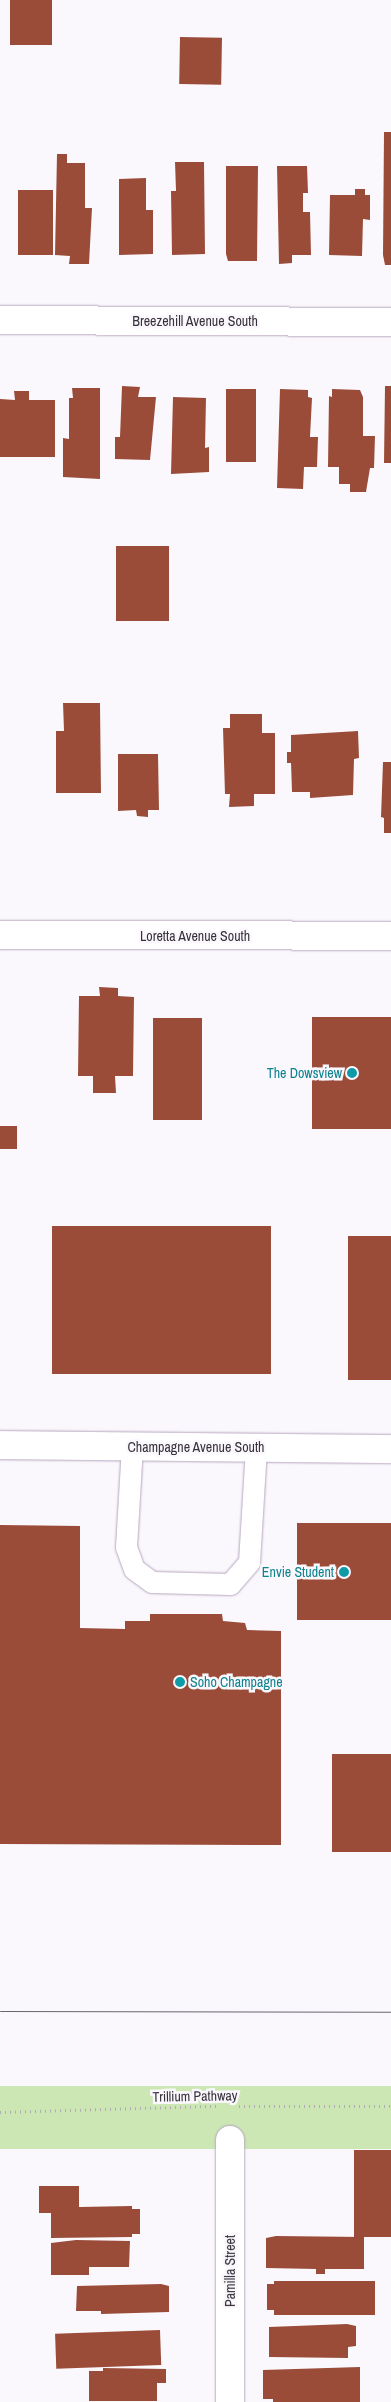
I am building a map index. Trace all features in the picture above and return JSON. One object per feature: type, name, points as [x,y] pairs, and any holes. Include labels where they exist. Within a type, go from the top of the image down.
[{"type":"street","name":"Breezehill Avenue South","points":[[0,320],[391,322]]},
{"type":"street","name":"Loretta Avenue South","points":[[0,935],[391,936]]},
{"type":"street","name":"Champagne Avenue South","points":[[0,1445],[391,1449]]},
{"type":"street","name":"Pamilla Street","points":[[230,2140],[230,2402]]},
{"type":"lane","points":[[132,1446],[126,1547],[134,1569],[152,1582],[230,1584],[248,1562],[256,1448]]},
{"type":"path","name":"Trillium Pathway","points":[[0,2112],[391,2106]]},
{"type":"green space","points":[[0,2086],[391,2086],[391,2149],[0,2149]]},
{"type":"building","points":[[10,0],[52,0],[52,45],[10,45]]},
{"type":"building","points":[[180,37],[222,38],[221,85],[179,84]]},
{"type":"building","points":[[384,132],[391,132],[391,265],[385,265],[383,255]]},
{"type":"building","points":[[57,154],[67,154],[67,163],[85,163],[85,208],[92,208],[89,264],[69,264],[70,256],[55,255]]},
{"type":"building","points":[[175,162],[204,162],[205,254],[172,255],[171,191],[176,191]]},
{"type":"building","points":[[226,166],[258,166],[257,261],[228,261],[226,254]]},
{"type":"building","points":[[277,166],[307,166],[308,193],[303,193],[303,212],[310,212],[311,255],[292,255],[292,263],[279,264]]},
{"type":"building","points":[[146,178],[146,210],[153,210],[153,254],[119,255],[119,179]]},
{"type":"building","points":[[355,189],[365,189],[365,195],[370,195],[370,220],[363,219],[362,256],[329,255],[330,195],[355,195]]},
{"type":"building","points":[[18,190],[53,190],[53,255],[18,255]]},
{"type":"building","points":[[122,386],[140,387],[138,397],[156,397],[150,460],[115,459],[115,437],[120,437]]},
{"type":"building","points":[[385,386],[391,386],[391,463],[384,463]]},
{"type":"building","points":[[72,388],[100,388],[100,479],[63,477],[63,438],[69,439],[69,398],[73,398]]},
{"type":"building","points":[[226,389],[256,389],[256,462],[226,462]]},
{"type":"building","points":[[280,389],[308,390],[308,397],[312,398],[310,437],[318,437],[317,467],[304,467],[303,489],[277,488]]},
{"type":"building","points":[[332,389],[360,390],[363,397],[363,436],[375,436],[374,468],[370,468],[366,492],[350,492],[350,484],[339,484],[339,467],[328,467],[329,396],[332,397]]},
{"type":"building","points":[[14,391],[29,391],[29,400],[55,400],[55,457],[0,457],[0,399],[15,400]]},
{"type":"building","points":[[173,397],[206,398],[205,448],[209,447],[209,472],[171,474]]},
{"type":"building","points":[[116,546],[169,546],[169,621],[116,621]]},
{"type":"building","points":[[63,703],[100,703],[101,793],[56,793],[56,731],[64,731]]},
{"type":"building","points":[[230,714],[262,714],[262,733],[275,733],[275,794],[254,794],[254,806],[229,807],[230,794],[225,794],[223,728],[230,728]]},
{"type":"building","points":[[358,731],[359,758],[354,759],[353,795],[310,798],[310,792],[292,792],[291,763],[287,763],[287,752],[291,752],[291,735]]},
{"type":"building","points":[[118,754],[158,754],[159,810],[148,810],[148,817],[137,816],[136,810],[118,811]]},
{"type":"building","points":[[383,762],[391,762],[391,833],[384,833],[384,818],[381,817]]},
{"type":"building","points":[[99,987],[118,988],[118,996],[134,997],[133,1076],[115,1076],[116,1093],[93,1093],[93,1076],[78,1076],[79,996],[100,996]]},
{"type":"building","name":"The Dowsview","points":[[312,1017],[391,1017],[391,1129],[312,1129]]},
{"type":"building","points":[[153,1018],[202,1018],[202,1120],[153,1120]]},
{"type":"building","points":[[0,1126],[17,1126],[17,1149],[0,1149]]},
{"type":"building","points":[[52,1226],[271,1226],[271,1374],[52,1374]]},
{"type":"building","points":[[348,1236],[391,1236],[391,1380],[348,1380]]},
{"type":"building","name":"Envie Student","points":[[297,1523],[391,1523],[391,1620],[297,1620]]},
{"type":"building","name":"Soho Champagne","points":[[0,1525],[80,1526],[80,1628],[125,1629],[125,1621],[150,1621],[150,1614],[222,1614],[223,1621],[245,1623],[247,1630],[281,1631],[281,1845],[0,1844]]},
{"type":"building","points":[[332,1754],[391,1754],[391,1852],[332,1852]]},
{"type":"building","points":[[354,2150],[391,2150],[391,2237],[354,2237]]},
{"type":"building","points":[[39,2186],[79,2186],[79,2207],[132,2206],[132,2209],[140,2209],[140,2234],[132,2234],[132,2237],[51,2238],[51,2213],[39,2213]]},
{"type":"building","points":[[276,2236],[364,2237],[364,2269],[325,2269],[325,2274],[316,2274],[316,2269],[266,2268],[266,2238]]},
{"type":"building","points":[[76,2240],[130,2241],[129,2267],[89,2267],[89,2275],[51,2275],[51,2243]]},
{"type":"building","points":[[274,2281],[375,2281],[375,2315],[274,2315],[274,2310],[267,2310],[267,2284],[274,2284]]},
{"type":"building","points":[[161,2284],[169,2286],[169,2312],[101,2314],[101,2311],[76,2311],[77,2286]]},
{"type":"building","points":[[347,2324],[356,2326],[356,2346],[348,2347],[348,2358],[269,2357],[269,2327]]},
{"type":"building","points":[[160,2330],[161,2365],[56,2369],[55,2334]]},
{"type":"building","points":[[360,2367],[360,2402],[273,2402],[273,2399],[263,2399],[263,2370]]},
{"type":"building","points":[[103,2368],[166,2369],[166,2383],[157,2383],[157,2401],[89,2401],[89,2371],[103,2371]]},
{"type":"tram line","points":[[0,2011],[391,2012]]},
{"type":"place","name":"The Dowsview","points":[[352,1073]]},
{"type":"place","name":"Envie Student","points":[[344,1572]]},
{"type":"place","name":"Soho Champagne","points":[[180,1682]]}]
